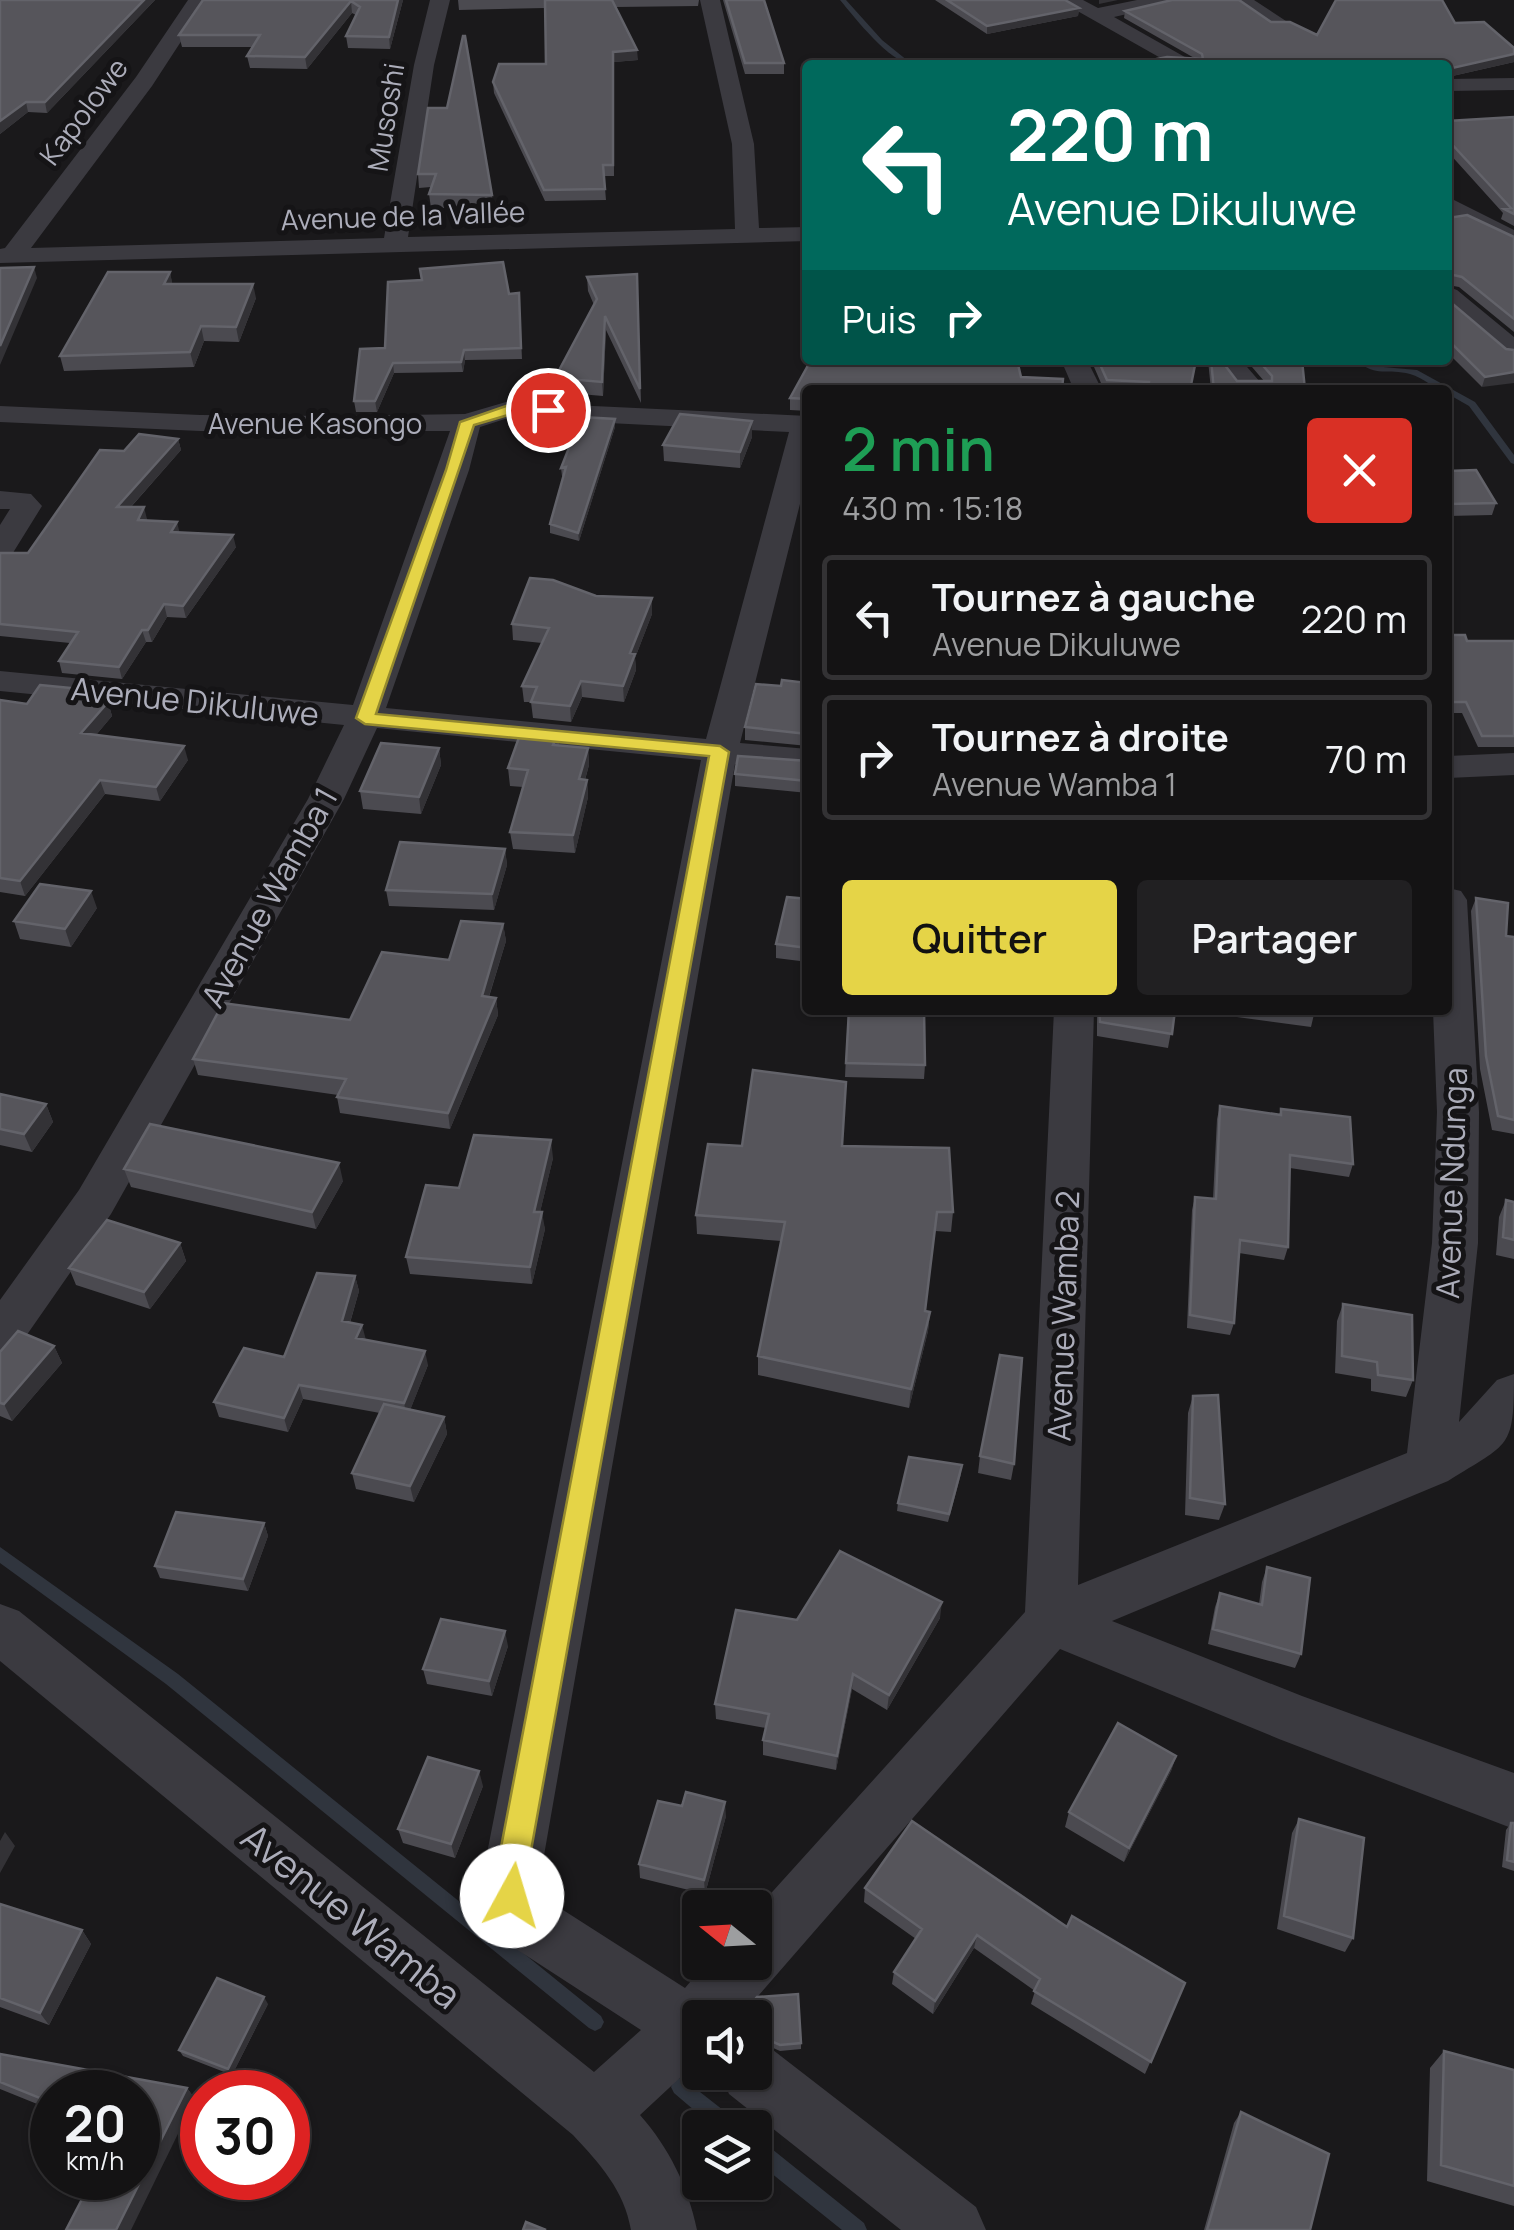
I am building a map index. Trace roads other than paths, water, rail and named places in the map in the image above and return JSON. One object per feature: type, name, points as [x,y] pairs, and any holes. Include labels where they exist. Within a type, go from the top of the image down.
[{"type":"street","name":"Kapolowe","points":[[6,256],[144,82],[198,0]]},
{"type":"street","name":"Musoshi","points":[[395,245],[424,65],[440,0]]},
{"type":"street","points":[[710,0],[743,144],[746,236]]},
{"type":"street","points":[[1068,0],[1180,60]]},
{"type":"street","points":[[1095,14],[1164,0]]},
{"type":"street","points":[[1240,0],[1279,23]]},
{"type":"street","points":[[1452,85],[1514,84]]},
{"type":"street","points":[[1453,211],[1514,214]]},
{"type":"street","points":[[1453,211],[1514,240]]},
{"type":"street","name":"Avenue de la Vallée","points":[[6,256],[802,234]]},
{"type":"street","points":[[1452,298],[1514,351]]},
{"type":"street","points":[[1230,365],[1248,385]]},
{"type":"street","name":"Avenue Kasongo","points":[[0,414],[217,424],[468,422],[501,411],[530,410],[802,425]]},
{"type":"street","name":"Avenue Wamba 1","points":[[0,1336],[95,1202],[326,799],[365,718],[468,422]]},
{"type":"street","points":[[682,2021],[528,1922],[512,1896],[510,1884],[720,752],[802,440]]},
{"type":"street","points":[[0,500],[24,502],[27,508],[0,548]]},
{"type":"street","name":"Avenue Dikuluwe","points":[[0,681],[802,759]]},
{"type":"street","points":[[1452,766],[1514,764]]},
{"type":"street","name":"Avenue Ndunga","points":[[1430,1466],[1455,1243],[1458,1112],[1452,985]]},
{"type":"street","name":"Avenue Wamba 2","points":[[1051,1621],[1074,1015]]},
{"type":"street","points":[[772,1936],[1051,1621],[1430,1466],[1480,1435],[1514,1394]]},
{"type":"street","points":[[1051,1621],[1245,1701],[1514,1801]]},
{"type":"street","name":"Avenue Wamba","points":[[0,1628],[595,2114],[642,2162],[654,2188],[664,2230]]},
{"type":"street","points":[[719,2000],[734,1980]]},
{"type":"street","points":[[595,2114],[682,2042]]},
{"type":"street","points":[[772,2088],[953,2230]]},
{"type":"waterway","points":[[843,0],[880,41],[904,60]]},
{"type":"waterway","points":[[1367,365],[1414,372],[1438,385]]},
{"type":"waterway","points":[[1452,393],[1472,404],[1514,461]]},
{"type":"waterway","points":[[0,1554],[172,1679],[595,2022]]},
{"type":"waterway","points":[[680,2087],[708,2110]]},
{"type":"waterway","points":[[772,2162],[857,2230]]}]
